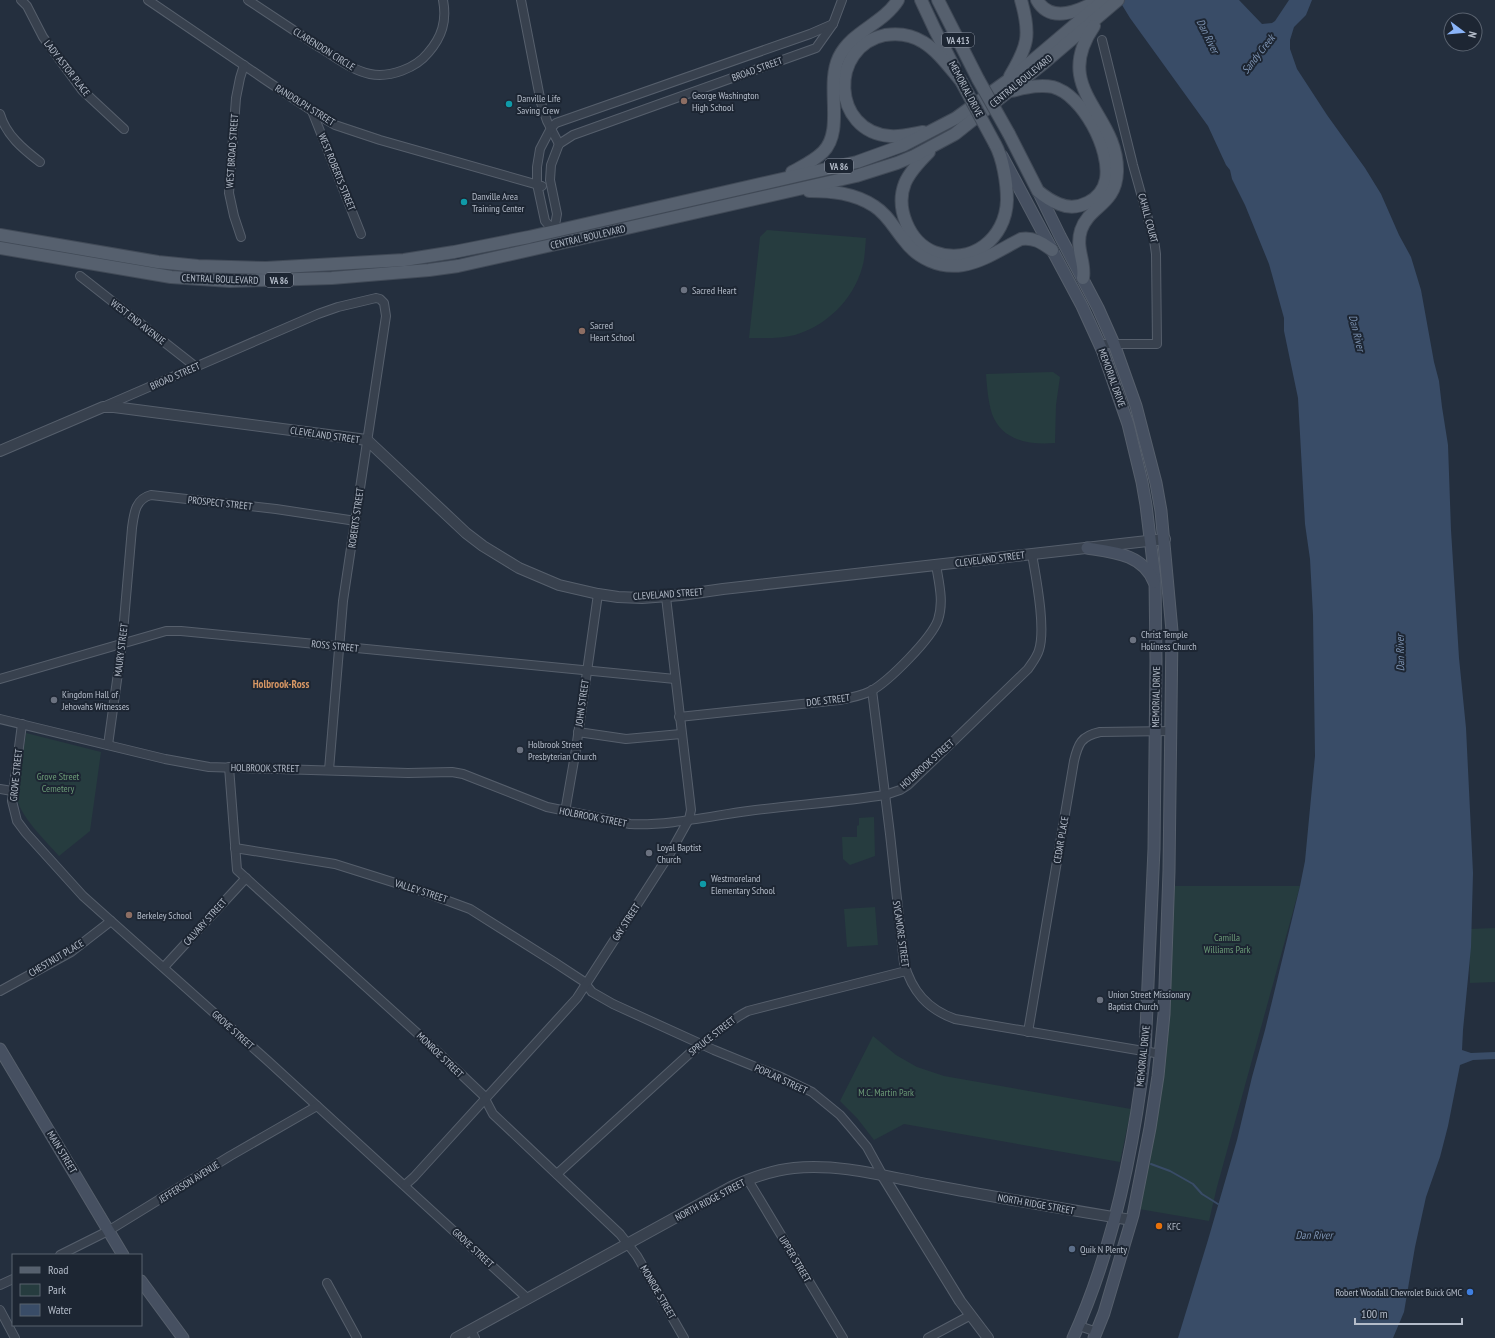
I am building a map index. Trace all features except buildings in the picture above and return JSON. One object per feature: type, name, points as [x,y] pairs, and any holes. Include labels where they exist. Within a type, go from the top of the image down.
[{"type":"main road","points":[[779,179],[810,163],[824,151],[833,133],[833,82],[835,67],[839,58],[849,43],[860,33],[888,13],[898,0]]},
{"type":"main road","name":"MEMORIAL DRIVE","points":[[921,0],[935,30],[1082,306],[1099,344],[1117,389],[1131,436],[1142,482],[1151,540],[1156,586],[1155,732],[1152,887],[1145,1052],[1132,1135],[1115,1218],[1073,1338]]},
{"type":"main road","name":"MEMORIAL DRIVE","points":[[938,0],[1083,278],[1114,344],[1128,382],[1144,434],[1156,483],[1165,539],[1172,631],[1168,878],[1164,1014],[1161,1054],[1150,1128],[1131,1220],[1115,1277],[1095,1335]]},
{"type":"main road","points":[[1021,0],[1026,21],[1026,42],[1024,51],[1007,87],[1045,86],[1057,88],[1069,94],[1076,100],[1089,119],[1102,146],[1106,161],[1106,180],[1100,192],[1095,198],[1081,205],[1066,206],[1058,204],[1038,191]]},
{"type":"main road","points":[[1037,0],[1043,8],[1049,11],[1066,14],[1083,9],[1099,0]]},
{"type":"main road","name":"CENTRAL BOULEVARD","points":[[0,235],[158,262],[198,266],[266,268],[404,260],[454,252],[554,231],[857,162],[904,145],[936,130],[1007,87],[1018,74],[1104,0]]},
{"type":"main road","name":"CENTRAL BOULEVARD","points":[[0,248],[56,259],[171,277],[230,281],[332,278],[399,273],[458,266],[874,171],[914,156],[955,134],[1007,87],[1100,16],[1118,0]]},
{"type":"main road","points":[[1083,278],[1079,247],[1082,228],[1090,215],[1103,205],[1109,197],[1113,189],[1117,172],[1112,145],[1101,121],[1086,95],[1079,72],[1080,56],[1084,42],[1100,16]]},
{"type":"main road","points":[[936,130],[889,136],[878,134],[862,126],[852,113],[846,101],[844,90],[845,74],[850,59],[862,45],[875,38],[888,35],[907,35],[916,38],[928,46],[962,81]]},
{"type":"main road","points":[[937,144],[922,160],[905,183],[903,194],[903,214],[910,230],[922,245],[933,252],[953,256],[962,255],[977,250],[991,240],[1002,226],[1007,209],[1007,194],[998,148]]},
{"type":"main road","points":[[790,191],[838,192],[862,199],[880,211],[910,248],[926,260],[948,266],[964,265],[987,257],[1021,239],[1034,239],[1052,250]]},
{"type":"main road","points":[[0,228],[75,244],[83,249]]},
{"type":"main road","points":[[0,254],[56,259]]},
{"type":"main road","points":[[1087,548],[1124,554],[1132,558],[1147,569],[1156,586]]},
{"type":"main road","name":"MAIN STREET","points":[[0,1049],[122,1254]]},
{"type":"main road","points":[[142,1282],[183,1338]]},
{"type":"street","name":"LADY ASTOR PLACE","points":[[21,0],[27,6],[43,37],[82,90],[124,129]]},
{"type":"street","name":"RANDOLPH STREET","points":[[148,0],[323,118],[348,130],[551,188]]},
{"type":"street","name":"CLARENDON CIRCLE","points":[[248,0],[350,67],[372,74],[392,73],[419,62],[426,56],[440,37],[444,19],[443,0]]},
{"type":"street","points":[[521,0],[541,103],[559,144],[551,165],[551,188],[557,214],[554,231]]},
{"type":"street","name":"BROAD STREET","points":[[559,144],[574,135],[816,48],[833,24],[842,0]]},
{"type":"street","name":"BROAD STREET","points":[[551,128],[556,123],[810,34],[833,24]]},
{"type":"street","name":"CAHILL COURT","points":[[1099,344],[1157,344],[1156,254],[1154,240],[1133,164],[1102,40]]},
{"type":"street","name":"WEST BROAD STREET","points":[[242,236],[234,216],[229,193],[236,98],[244,65]]},
{"type":"street","name":"WEST ROBERTS STREET","points":[[312,110],[361,234]]},
{"type":"street","points":[[0,114],[5,127],[11,136],[40,162]]},
{"type":"street","points":[[551,128],[540,150],[537,167],[537,184],[545,221],[554,231]]},
{"type":"street","name":"WEST END AVENUE","points":[[80,276],[196,367]]},
{"type":"street","name":"ROBERTS STREET","points":[[329,770],[344,601],[386,316],[383,301],[376,298],[351,303]]},
{"type":"street","name":"BROAD STREET","points":[[0,452],[318,314],[351,303]]},
{"type":"street","name":"CLEVELAND STREET","points":[[103,407],[142,410],[367,440],[466,533],[483,546],[519,568],[539,577],[559,585],[598,594],[630,597],[666,596],[1165,539]]},
{"type":"street","name":"PROSPECT STREET","points":[[129,554],[134,512],[142,499],[151,495],[276,509],[356,521]]},
{"type":"street","name":"MAURY STREET","points":[[108,745],[122,644],[129,554]]},
{"type":"street","name":"HOLBROOK STREET","points":[[0,719],[187,764],[210,767],[408,773],[452,772],[463,774],[547,807],[565,812],[640,825],[885,795],[900,790],[908,784],[1028,669],[1034,661],[1039,651],[1042,630],[1032,554]]},
{"type":"street","name":"DOE STREET","points":[[679,717],[839,700],[852,698],[872,690],[886,680],[905,662],[933,630],[938,620],[941,603],[936,565]]},
{"type":"street","name":"JOHN STREET","points":[[565,812],[598,594]]},
{"type":"street","name":"GAY STREET","points":[[405,1185],[414,1177],[577,998],[669,855],[689,819],[691,810],[666,596]]},
{"type":"street","name":"ROSS STREET","points":[[0,679],[166,631],[181,631],[675,679]]},
{"type":"street","name":"SYCAMORE STREET","points":[[872,690],[904,963],[906,971],[914,987],[925,1001],[934,1009],[955,1019],[1161,1054]]},
{"type":"street","name":"GROVE STREET","points":[[22,724],[12,791],[13,811],[17,821],[83,896],[164,967],[405,1185],[528,1299]]},
{"type":"street","name":"CEDAR PLACE","points":[[1028,1032],[1078,745],[1088,735],[1100,732],[1171,731]]},
{"type":"street","points":[[578,732],[626,739],[681,734]]},
{"type":"street","name":"MONROE STREET","points":[[229,768],[237,870],[405,1020],[485,1098],[493,1114],[620,1234],[637,1256],[684,1338]]},
{"type":"street","points":[[0,789],[12,791]]},
{"type":"street","name":"VALLEY STREET","points":[[235,848],[335,864],[458,904],[493,922],[565,969],[586,985]]},
{"type":"street","name":"CALVARY STREET","points":[[164,967],[246,878]]},
{"type":"street","name":"CHESTNUT PLACE","points":[[0,991],[71,952],[110,921]]},
{"type":"street","name":"SPRUCE STREET","points":[[556,1174],[689,1054],[703,1045],[727,1022],[748,1011],[906,971]]},
{"type":"street","name":"POPLAR STREET","points":[[586,985],[592,992],[624,1010],[796,1084],[822,1099],[840,1115],[867,1147],[883,1176],[970,1316],[988,1338]]},
{"type":"street","name":"JEFFERSON AVENUE","points":[[62,1254],[108,1231],[317,1106]]},
{"type":"street","name":"NORTH RIDGE STREET","points":[[456,1338],[473,1334],[528,1299],[731,1187],[780,1170],[813,1167],[831,1168],[1131,1220]]},
{"type":"street","name":"UPPER STREET","points":[[748,1180],[843,1338]]},
{"type":"street","points":[[1097,1272],[1115,1277]]},
{"type":"street","points":[[0,1285],[12,1279]]},
{"type":"street","points":[[327,1283],[357,1338]]},
{"type":"street","points":[[0,1310],[16,1338]]},
{"type":"street","points":[[928,1338],[970,1316]]},
{"type":"street","points":[[1078,1326],[1095,1335]]},
{"type":"green space","points":[[767,230],[866,238],[864,261],[858,280],[845,301],[837,310],[817,325],[795,335],[772,338],[749,338],[760,237]]},
{"type":"green space","points":[[1053,372],[1060,377],[1056,405],[1055,443],[1027,442],[1010,436],[997,423],[992,414],[986,374]]},
{"type":"green space","name":"Grove Street Cemetery","points":[[26,733],[101,752],[90,831],[59,856],[33,827],[18,802],[17,795]]},
{"type":"green space","points":[[874,817],[875,856],[850,865],[843,859],[842,837],[857,837],[859,818]]},
{"type":"green space","name":"Camilla Williams Park","points":[[1174,886],[1300,886],[1209,1221],[1139,1209]]},
{"type":"green space","points":[[875,907],[878,945],[847,947],[844,909]]},
{"type":"green space","points":[[1495,928],[1495,982],[1470,983],[1469,929]]},
{"type":"green space","name":"M.C. Martin Park","points":[[873,1036],[896,1055],[917,1067],[944,1076],[1131,1109],[1120,1162],[904,1124],[874,1140],[857,1118],[840,1101]]},
{"type":"water","name":"Dan River","points":[[1119,0],[1239,0],[1262,24],[1272,23],[1275,21],[1289,0],[1312,0],[1306,15],[1294,27],[1290,40],[1290,49],[1297,69],[1327,115],[1365,168],[1381,194],[1399,235],[1411,257],[1421,290],[1434,362],[1439,381],[1448,445],[1451,530],[1459,658],[1466,728],[1473,873],[1471,947],[1462,1050],[1471,1053],[1495,1052],[1495,1059],[1473,1060],[1460,1065],[1448,1126],[1440,1157],[1426,1197],[1415,1247],[1404,1312],[1393,1338],[1178,1338],[1237,1140],[1305,861],[1315,756],[1313,615],[1310,559],[1305,524],[1298,398],[1284,331],[1284,318],[1269,264],[1245,205],[1232,179],[1230,170],[1226,165],[1208,126],[1130,18]]},
{"type":"waterway","points":[[1151,1164],[1170,1171],[1193,1184],[1202,1194],[1218,1204]]},
{"type":"place","name":"George Washington High School","points":[[684,101]]},
{"type":"place","name":"Danville Life Saving Crew","points":[[509,104]]},
{"type":"place","name":"Danville Area Training Center","points":[[464,202]]},
{"type":"place","name":"Sacred Heart","points":[[684,290]]},
{"type":"place","name":"Sacred Heart School","points":[[582,331]]},
{"type":"place","name":"Christ Temple Holiness Church","points":[[1133,640]]},
{"type":"place","name":"Kingdom Hall of Jehovahs Witnesses","points":[[54,700]]},
{"type":"place","name":"Holbrook Street Presbyterian Church","points":[[520,750]]},
{"type":"place","name":"Loyal Baptist Church","points":[[649,853]]},
{"type":"place","name":"Westmoreland Elementary School","points":[[703,884]]},
{"type":"place","name":"Berkeley School","points":[[129,915]]},
{"type":"place","name":"Union Street Missionary Baptist Church","points":[[1100,1000]]},
{"type":"place","name":"KFC","points":[[1159,1226]]},
{"type":"place","name":"Quik N Plenty","points":[[1072,1249]]},
{"type":"place","name":"Robert Woodall Chevrolet Buick GMC","points":[[1470,1292]]},
{"type":"district","name":"Holbrook-Ross","points":[[281,684]]},
{"type":"water label","name":"Sandy Creek","points":[[1258,54]]}]
